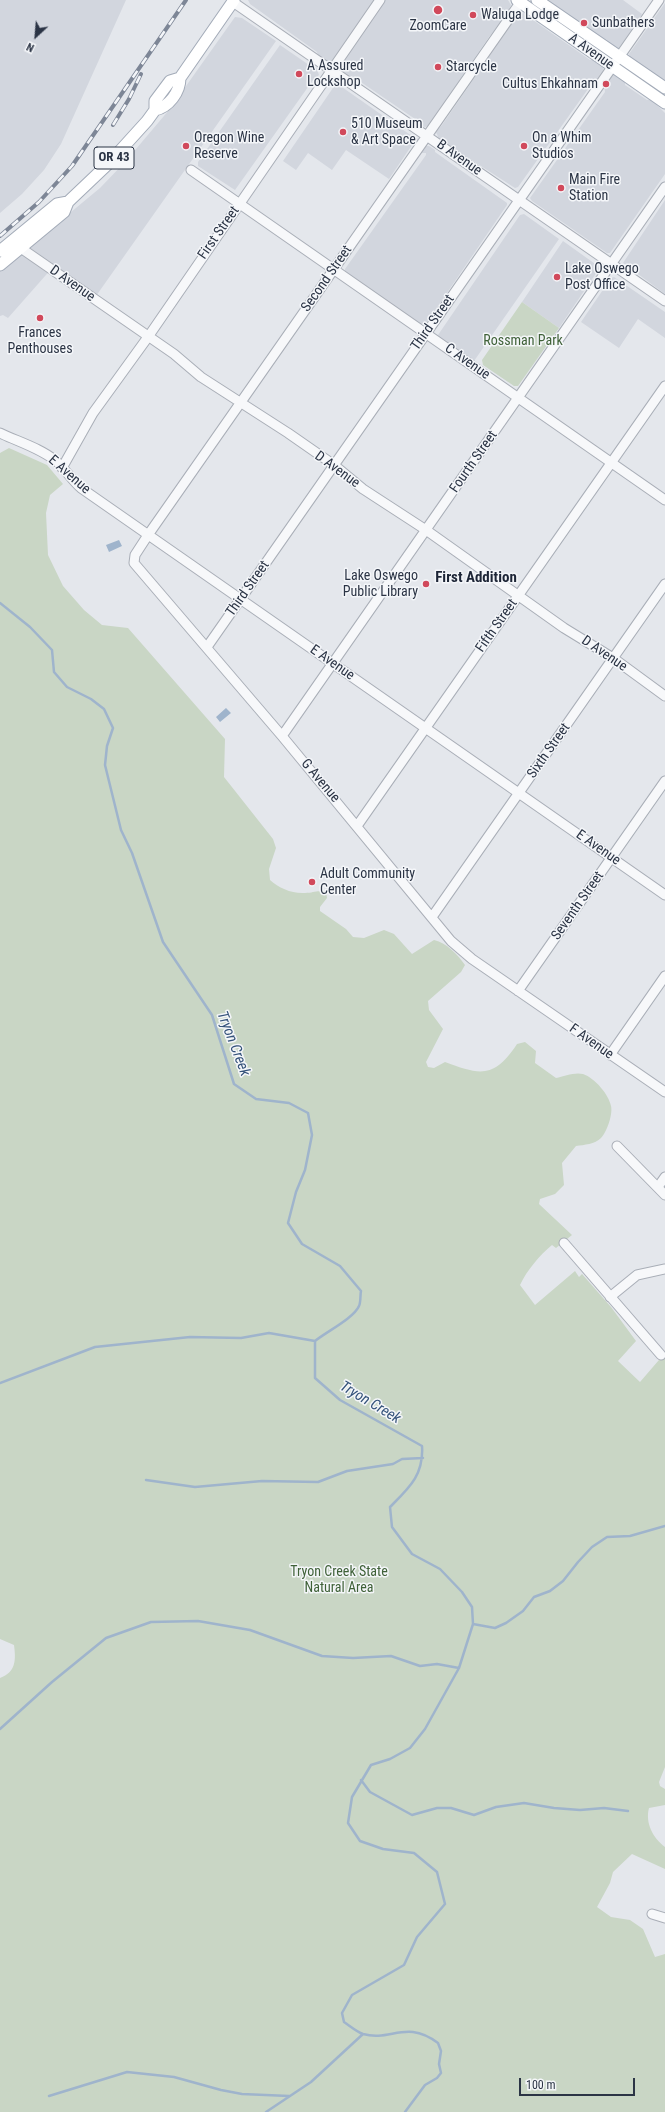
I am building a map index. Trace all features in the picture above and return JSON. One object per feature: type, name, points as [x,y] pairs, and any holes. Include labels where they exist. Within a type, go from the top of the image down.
[{"type":"main road","name":"A Avenue","points":[[537,0],[616,62],[665,104]]},
{"type":"main road","name":"OR 43","points":[[0,265],[64,212],[68,202],[108,164],[155,110],[164,108],[180,88],[180,78],[233,1]]},
{"type":"main road","name":"A Avenue","points":[[520,1],[616,62],[665,88]]},
{"type":"main road","name":"OR 43","points":[[0,251],[57,204],[68,202]]},
{"type":"street","name":"First Street","points":[[62,468],[93,413],[148,337],[380,0]]},
{"type":"street","name":"Third Street","points":[[207,647],[659,0]]},
{"type":"street","name":"B Avenue","points":[[233,1],[665,301]]},
{"type":"street","name":"Second Street","points":[[134,559],[148,535],[240,402],[520,1]]},
{"type":"street","name":"C Avenue","points":[[191,170],[665,500]]},
{"type":"street","name":"Fourth Street","points":[[282,736],[665,187]]},
{"type":"street","name":"D Avenue","points":[[11,242],[174,354],[201,378],[240,402],[334,466],[363,489],[426,530],[564,628],[613,658],[665,696]]},
{"type":"street","name":"Fifth Street","points":[[357,826],[665,386]]},
{"type":"street","name":"E Avenue","points":[[0,433],[49,456],[81,488],[665,895]]},
{"type":"street","name":"G Avenue","points":[[134,559],[135,566],[207,647],[432,918],[458,947],[518,991]]},
{"type":"street","name":"Sixth Street","points":[[432,918],[665,584]]},
{"type":"street","name":"Seventh Street","points":[[518,991],[665,781]]},
{"type":"street","points":[[610,1055],[665,976]]},
{"type":"street","name":"F Avenue","points":[[518,991],[665,1092]]},
{"type":"street","points":[[618,1146],[665,1195]]},
{"type":"street","points":[[658,1187],[665,1177]]},
{"type":"street","points":[[564,1243],[661,1355]]},
{"type":"street","points":[[610,1297],[637,1275],[665,1269]]},
{"type":"street","points":[[652,1914],[665,1918]]},
{"type":"shaded area","points":[[0,0],[126,0],[61,144],[44,170],[22,194],[0,213]]},
{"type":"shaded area","points":[[248,0],[508,0],[511,5],[506,16],[489,37],[428,126],[425,127],[420,126],[418,121],[352,76],[348,76],[318,56],[317,52],[250,4]]},
{"type":"shaded area","points":[[547,0],[623,0],[642,14],[627,37],[627,42],[618,50],[609,45],[607,40],[572,20],[571,16]]},
{"type":"shaded area","points":[[665,3],[665,85],[630,59],[629,54]]},
{"type":"shaded area","points":[[526,12],[533,20],[590,60],[595,60],[602,65],[604,70],[598,80],[593,82],[518,187],[515,188],[439,139],[436,132],[517,16]]},
{"type":"shaded area","points":[[235,17],[242,18],[276,41],[96,296],[53,267],[8,318],[3,315],[0,316],[0,271],[100,188],[125,162],[169,110]]},
{"type":"shaded area","points":[[280,45],[309,65],[316,67],[319,75],[313,80],[235,190],[198,166],[198,162]]},
{"type":"shaded area","points":[[612,75],[616,75],[625,82],[625,85],[647,100],[651,99],[665,113],[665,174],[610,253],[607,253],[532,201],[530,198],[605,92],[604,85]]},
{"type":"shaded area","points":[[335,85],[339,85],[418,139],[418,142],[412,145],[389,179],[346,150],[332,170],[308,153],[296,170],[283,161]]},
{"type":"shaded area","points":[[426,146],[429,146],[435,150],[435,152],[507,203],[507,205],[425,325],[421,325],[345,271],[345,269],[426,155],[426,153],[421,153]]},
{"type":"shaded area","points":[[665,200],[665,294],[623,263]]},
{"type":"shaded area","points":[[524,214],[559,239],[474,361],[443,339],[440,339],[438,335],[520,215]]},
{"type":"shaded area","points":[[563,241],[598,266],[599,269],[559,328],[522,302]]},
{"type":"shaded area","points":[[614,277],[665,312],[665,338],[638,319],[619,348],[581,322],[611,278]]},
{"type":"green space","name":"Rossman Park","points":[[522,302],[559,328],[518,386],[514,386],[483,365],[482,360]]},
{"type":"green space","name":"Tryon Creek State Natural Area","points":[[9,448],[47,465],[63,484],[50,495],[46,513],[48,555],[63,586],[84,610],[102,625],[128,628],[225,739],[224,777],[273,839],[276,848],[269,869],[270,880],[277,886],[295,893],[326,892],[327,898],[320,907],[320,911],[346,929],[353,937],[364,938],[384,930],[394,934],[412,954],[434,940],[452,950],[465,965],[461,972],[428,1001],[429,1010],[443,1029],[426,1062],[428,1067],[434,1068],[445,1062],[468,1070],[486,1071],[493,1069],[501,1063],[517,1044],[525,1042],[536,1051],[535,1063],[556,1078],[573,1074],[583,1074],[588,1076],[597,1083],[610,1102],[610,1118],[601,1138],[593,1143],[576,1146],[562,1163],[564,1185],[555,1194],[540,1199],[539,1204],[572,1235],[556,1248],[552,1245],[547,1249],[530,1268],[520,1285],[535,1305],[575,1271],[579,1277],[582,1274],[611,1307],[636,1341],[618,1361],[640,1382],[665,1353],[665,1767],[659,1782],[660,1786],[665,1789],[665,1805],[649,1808],[648,1819],[654,1835],[665,1847],[665,1869],[632,1854],[613,1872],[610,1883],[597,1907],[611,1917],[630,1920],[643,1929],[655,1957],[665,1954],[665,2112],[0,2112],[0,1678],[12,1669],[15,1660],[14,1645],[0,1639],[0,453]]},
{"type":"water","points":[[119,540],[122,546],[109,552],[106,545]]},
{"type":"water","points":[[226,708],[231,713],[220,722],[216,717]]},
{"type":"waterway","name":"Tryon Creek","points":[[0,603],[30,627],[52,650],[54,672],[67,687],[91,699],[104,709],[113,728],[107,746],[105,765],[121,830],[132,853],[163,942],[212,1015],[234,1084],[256,1099],[289,1103],[308,1113],[312,1135],[305,1170],[296,1192],[288,1223],[302,1244],[340,1266],[361,1291],[360,1304],[356,1311],[346,1320],[315,1341],[315,1378],[340,1400],[422,1446],[421,1465],[418,1473],[409,1487],[390,1507],[392,1527],[412,1554],[440,1569],[462,1592],[472,1607],[473,1624],[459,1668],[425,1729],[410,1748],[390,1759],[371,1765],[352,1797],[348,1823],[360,1841],[383,1849],[414,1853],[437,1872],[445,1904],[417,1937],[404,1965],[352,1995],[342,2013],[344,2022],[363,2034],[373,2036],[399,2032],[417,2033],[427,2036],[438,2043],[441,2051],[439,2064],[441,2073],[437,2078],[425,2085],[405,2112]]},
{"type":"waterway","points":[[0,1383],[95,1347],[190,1337],[241,1338],[269,1333],[315,1341]]},
{"type":"waterway","points":[[146,1480],[195,1487],[262,1481],[318,1482],[347,1471],[393,1464],[402,1459],[423,1458]]},
{"type":"waterway","points":[[473,1624],[495,1628],[506,1623],[523,1611],[534,1597],[550,1591],[563,1581],[592,1547],[607,1537],[630,1536],[665,1526]]},
{"type":"waterway","points":[[0,1729],[52,1682],[106,1638],[151,1622],[198,1621],[250,1630],[322,1656],[353,1658],[391,1656],[420,1666],[437,1664],[459,1668]]},
{"type":"waterway","points":[[361,1780],[370,1792],[412,1815],[437,1808],[451,1808],[474,1815],[496,1807],[524,1803],[554,1808],[580,1810],[604,1808],[628,1811]]},
{"type":"waterway","points":[[266,2112],[311,2082],[363,2034]]},
{"type":"waterway","points":[[49,2096],[127,2072],[174,2077],[221,2090],[242,2094],[289,2096]]},
{"type":"railway","points":[[0,236],[39,202],[72,166],[186,0]]},
{"type":"railway","points":[[113,125],[129,99],[141,74]]},
{"type":"place","name":"ZoomCare","points":[[438,10]]},
{"type":"place","name":"Waluga Lodge","points":[[473,15]]},
{"type":"place","name":"Sunbathers","points":[[584,23]]},
{"type":"place","name":"Starcycle","points":[[438,67]]},
{"type":"place","name":"A Assured Lockshop","points":[[299,74]]},
{"type":"place","name":"Cultus Ehkahnam","points":[[606,84]]},
{"type":"place","name":"510 Museum & Art Space","points":[[343,132]]},
{"type":"place","name":"Oregon Wine Reserve","points":[[186,146]]},
{"type":"place","name":"On a Whim Studios","points":[[524,146]]},
{"type":"place","name":"Main Fire Station","points":[[561,188]]},
{"type":"place","name":"Lake Oswego Post Office","points":[[557,277]]},
{"type":"place","name":"Frances Penthouses","points":[[40,318]]},
{"type":"place","name":"Lake Oswego Public Library","points":[[426,584]]},
{"type":"place","name":"Adult Community Center","points":[[312,882]]},
{"type":"district","name":"First Addition","points":[[476,578]]}]
